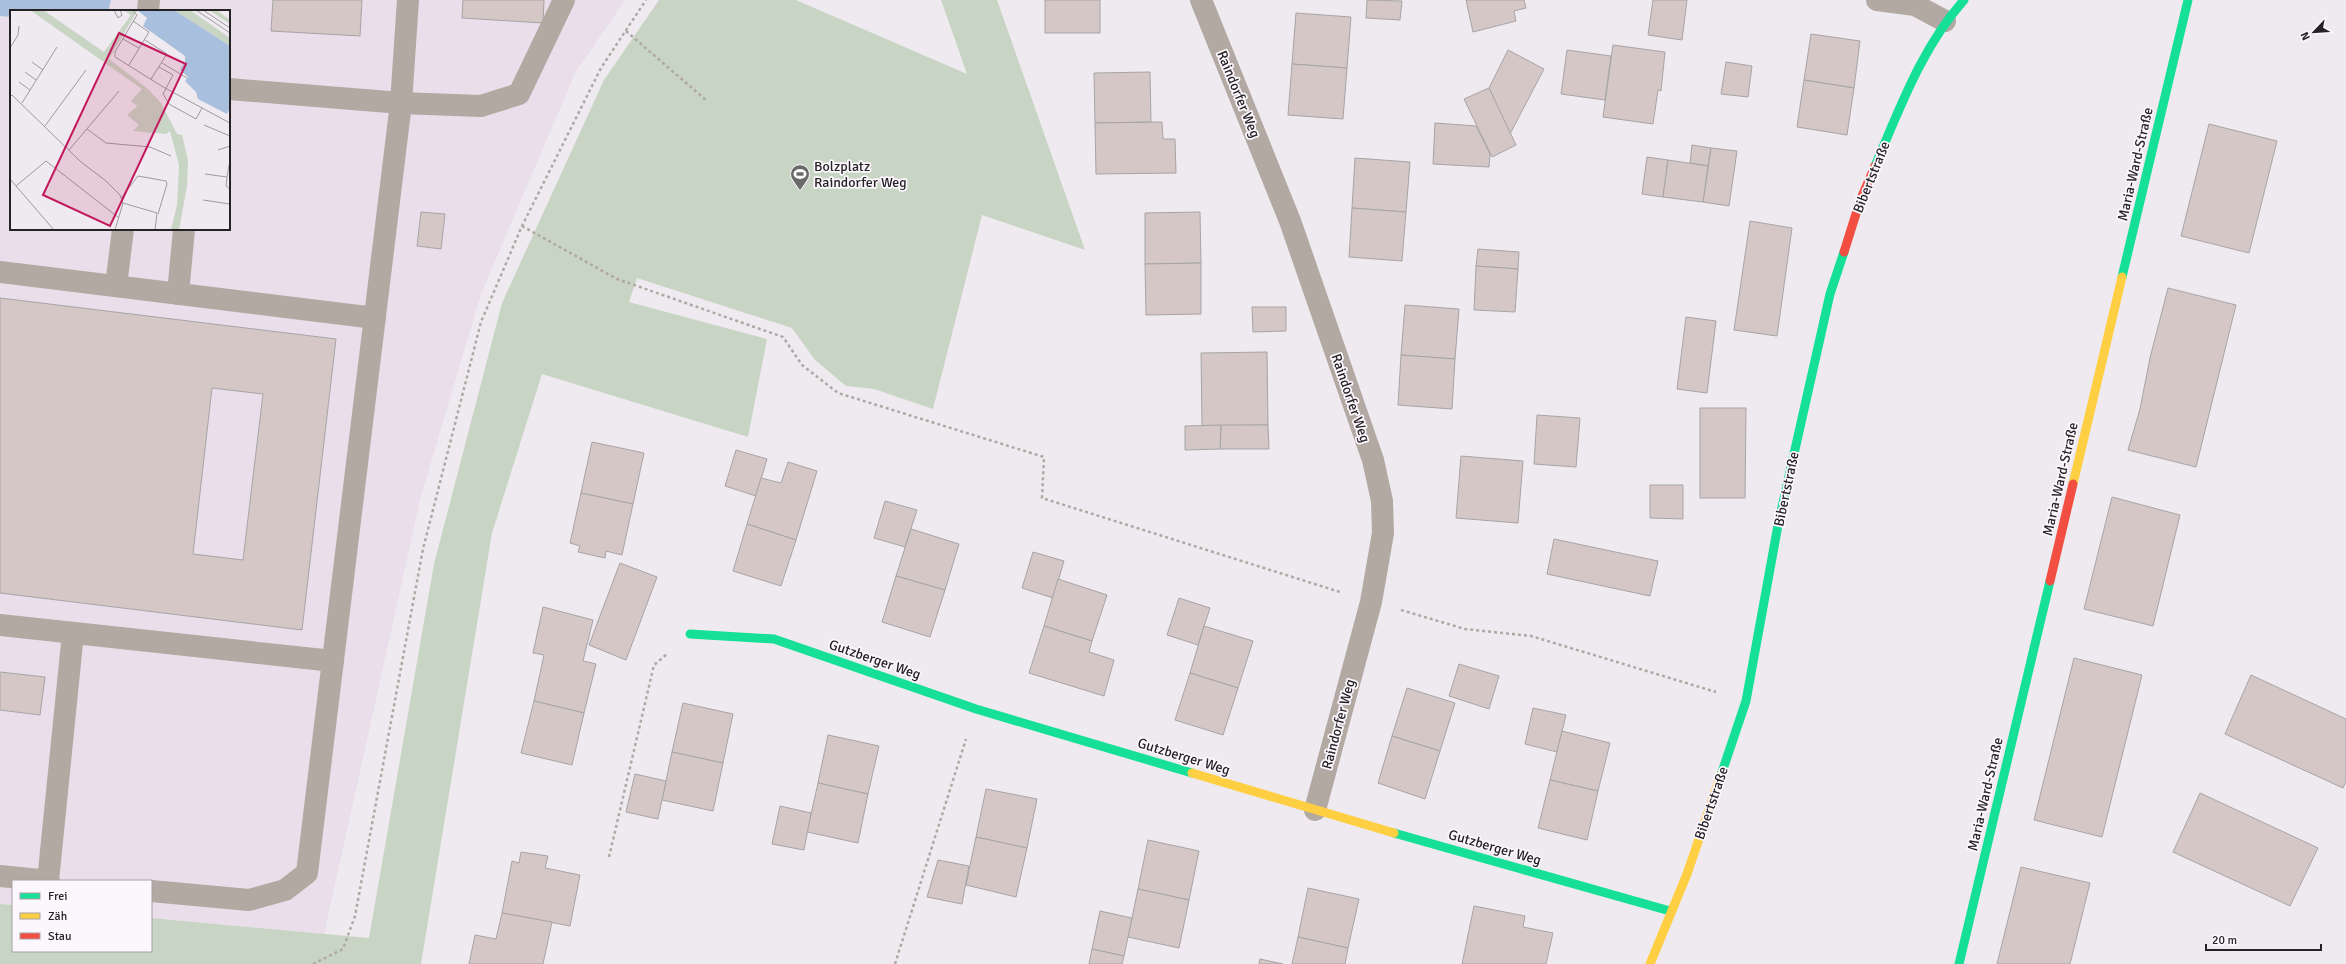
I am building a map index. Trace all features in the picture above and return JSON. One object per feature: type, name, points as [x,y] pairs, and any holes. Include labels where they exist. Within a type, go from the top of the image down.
[{"type":"street","points":[[148,10],[150,0]]},
{"type":"street","points":[[152,891],[249,900],[284,890],[307,873],[401,103],[408,0]]},
{"type":"street","points":[[230,89],[401,103],[482,106],[519,94],[564,0]]},
{"type":"street","name":"Raindorfer Weg","points":[[1201,0],[1290,221],[1372,460],[1382,501],[1383,533],[1371,602],[1315,810]]},
{"type":"street","points":[[1877,0],[1915,5],[1945,21]]},
{"type":"street","name":"Bibertstraße","points":[[1650,964],[1670,911],[1687,874],[1746,702],[1778,525],[1830,294],[1860,201],[1906,95],[1945,21],[1964,0]]},
{"type":"street","name":"Maria-Ward-Straße","points":[[1959,964],[2188,0]]},
{"type":"street","points":[[116,286],[123,230]]},
{"type":"street","points":[[178,294],[184,230]]},
{"type":"street","points":[[0,272],[375,318]]},
{"type":"street","points":[[0,625],[333,661]]},
{"type":"street","points":[[48,880],[73,634]]},
{"type":"street","name":"Gutzberger Weg","points":[[690,634],[774,639],[976,710],[1315,810],[1670,911]]},
{"type":"street","points":[[0,876],[38,880]]},
{"type":"path","points":[[313,964],[343,950],[355,916],[423,549],[481,322],[522,226],[601,68],[646,0]]},
{"type":"path","points":[[626,31],[707,101]]},
{"type":"path","points":[[522,226],[617,279],[783,336],[802,365],[838,393],[1044,458],[1042,498],[1371,602],[1465,629],[1531,636],[1746,702]]},
{"type":"path","points":[[609,857],[654,665],[690,634]]},
{"type":"path","points":[[895,964],[976,710]]},
{"type":"shaded area","points":[[111,0],[625,0],[575,73],[481,294],[421,496],[324,934],[152,918],[152,880],[12,880],[12,905],[0,904],[0,16],[10,17],[10,230],[230,230],[230,10],[108,10]]},
{"type":"green space","points":[[659,0],[796,0],[967,74],[941,0],[997,0],[1085,250],[982,215],[933,409],[874,389],[846,386],[815,360],[792,328],[637,278],[629,302],[767,339],[748,437],[542,374],[492,533],[421,964],[0,964],[0,904],[12,905],[12,952],[152,952],[152,918],[369,938],[434,564],[502,303],[604,80]]},
{"type":"water","points":[[0,0],[111,0],[108,10],[10,10],[10,17],[0,16]]},
{"type":"building","points":[[273,0],[362,0],[360,36],[271,31]]},
{"type":"building","points":[[463,0],[544,0],[543,23],[462,18]]},
{"type":"building","points":[[1045,0],[1100,0],[1100,33],[1045,33]]},
{"type":"building","points":[[1367,0],[1402,1],[1400,20],[1366,18]]},
{"type":"building","points":[[1466,0],[1524,0],[1526,8],[1514,11],[1516,21],[1473,32]]},
{"type":"building","points":[[1653,0],[1687,0],[1682,40],[1648,35]]},
{"type":"building","points":[[1296,13],[1351,17],[1347,68],[1292,64]]},
{"type":"building","points":[[1811,34],[1860,41],[1854,88],[1804,80]]},
{"type":"building","points":[[1613,45],[1665,52],[1661,91],[1658,90],[1653,124],[1603,117]]},
{"type":"building","points":[[1508,50],[1544,69],[1510,134],[1489,88]]},
{"type":"building","points":[[1567,50],[1611,56],[1605,100],[1561,94]]},
{"type":"building","points":[[1726,62],[1752,66],[1748,97],[1721,94]]},
{"type":"building","points":[[1292,64],[1347,68],[1343,119],[1288,115]]},
{"type":"building","points":[[1150,72],[1151,122],[1095,123],[1094,73]]},
{"type":"building","points":[[1804,80],[1854,88],[1847,135],[1797,127]]},
{"type":"building","points":[[1489,88],[1516,145],[1492,157],[1464,99]]},
{"type":"building","points":[[1162,122],[1163,139],[1175,139],[1176,173],[1096,174],[1095,123]]},
{"type":"building","points":[[1435,123],[1476,126],[1490,154],[1489,167],[1433,164]]},
{"type":"building","points":[[2209,124],[2277,141],[2249,253],[2181,236]]},
{"type":"building","points":[[1692,145],[1711,148],[1708,166],[1690,163]]},
{"type":"building","points":[[1711,148],[1737,151],[1729,206],[1703,202]]},
{"type":"building","points":[[1647,157],[1668,160],[1663,197],[1642,194]]},
{"type":"building","points":[[1355,158],[1410,162],[1406,212],[1352,208]]},
{"type":"building","points":[[1668,160],[1708,166],[1703,202],[1663,197]]},
{"type":"building","points":[[1352,208],[1406,212],[1402,261],[1349,257]]},
{"type":"building","points":[[421,212],[445,214],[441,249],[417,246]]},
{"type":"building","points":[[1200,212],[1201,263],[1145,264],[1145,213]]},
{"type":"building","points":[[1750,221],[1792,228],[1777,336],[1734,330]]},
{"type":"building","points":[[1478,249],[1519,252],[1518,269],[1476,266]]},
{"type":"building","points":[[1201,263],[1201,314],[1146,315],[1145,264]]},
{"type":"building","points":[[1476,266],[1518,269],[1515,312],[1474,310]]},
{"type":"building","points":[[2168,288],[2236,305],[2196,467],[2128,450],[2140,409],[2150,358]]},
{"type":"building","points":[[0,298],[336,339],[302,630],[0,593]],"holes":[[[212,388],[263,394],[243,560],[193,554]]]},
{"type":"building","points":[[1405,305],[1459,309],[1455,359],[1401,355]]},
{"type":"building","points":[[1252,307],[1286,307],[1286,331],[1253,332]]},
{"type":"building","points":[[1686,317],[1716,321],[1707,393],[1677,389]]},
{"type":"building","points":[[1267,352],[1268,425],[1202,426],[1201,353]]},
{"type":"building","points":[[1401,355],[1455,359],[1452,409],[1398,405]]},
{"type":"building","points":[[1700,408],[1746,408],[1745,498],[1700,498]]},
{"type":"building","points":[[1537,415],[1580,418],[1576,467],[1534,464]]},
{"type":"building","points":[[1221,425],[1268,425],[1269,449],[1220,449]]},
{"type":"building","points":[[1221,425],[1220,449],[1185,450],[1185,426]]},
{"type":"building","points":[[592,442],[644,453],[633,504],[581,493]]},
{"type":"building","points":[[736,450],[767,459],[756,496],[725,486]]},
{"type":"building","points":[[1461,456],[1523,461],[1518,523],[1456,518]]},
{"type":"building","points":[[788,462],[817,471],[796,540],[747,524],[761,478],[781,483]]},
{"type":"building","points":[[1650,485],[1683,485],[1683,519],[1650,518]]},
{"type":"building","points":[[581,493],[633,504],[622,555],[606,551],[605,558],[578,552],[580,546],[570,543]]},
{"type":"building","points":[[2112,497],[2180,515],[2153,626],[2084,609]]},
{"type":"building","points":[[885,501],[917,510],[905,547],[874,538]]},
{"type":"building","points":[[747,524],[796,540],[781,586],[733,571]]},
{"type":"building","points":[[911,529],[959,544],[945,590],[896,576]]},
{"type":"building","points":[[1554,539],[1658,561],[1650,596],[1547,574]]},
{"type":"building","points":[[1033,552],[1064,561],[1053,598],[1022,588]]},
{"type":"building","points":[[620,563],[657,577],[626,660],[589,645]]},
{"type":"building","points":[[896,576],[945,590],[930,637],[882,622]]},
{"type":"building","points":[[1058,579],[1107,595],[1092,641],[1044,626]]},
{"type":"building","points":[[1179,598],[1210,608],[1198,645],[1167,635]]},
{"type":"building","points":[[543,607],[593,620],[583,661],[596,664],[584,713],[534,701],[544,655],[533,653]]},
{"type":"building","points":[[1044,626],[1092,641],[1089,652],[1114,660],[1104,696],[1029,673]]},
{"type":"building","points":[[1204,626],[1253,641],[1238,688],[1190,673]]},
{"type":"building","points":[[2074,658],[2142,675],[2102,837],[2034,820]]},
{"type":"building","points":[[1459,664],[1499,676],[1489,709],[1449,696]]},
{"type":"building","points":[[0,672],[45,677],[40,715],[0,710]]},
{"type":"building","points":[[1190,673],[1238,688],[1223,735],[1175,720]]},
{"type":"building","points":[[2251,675],[2346,719],[2346,781],[2343,788],[2225,734]]},
{"type":"building","points":[[1407,688],[1455,703],[1440,751],[1392,736]]},
{"type":"building","points":[[534,701],[584,713],[572,765],[521,753]]},
{"type":"building","points":[[683,703],[733,714],[723,763],[672,752]]},
{"type":"building","points":[[1533,708],[1566,715],[1557,752],[1525,744]]},
{"type":"building","points":[[1562,731],[1610,743],[1598,791],[1550,780]]},
{"type":"building","points":[[828,735],[879,746],[868,794],[818,783]]},
{"type":"building","points":[[1392,736],[1440,751],[1425,799],[1378,783]]},
{"type":"building","points":[[672,752],[723,763],[713,811],[662,800]]},
{"type":"building","points":[[635,774],[666,781],[658,819],[626,812]]},
{"type":"building","points":[[1550,780],[1598,791],[1587,840],[1538,828]]},
{"type":"building","points":[[818,783],[868,794],[858,843],[807,832]]},
{"type":"building","points":[[986,789],[1037,799],[1027,848],[976,837]]},
{"type":"building","points":[[2200,793],[2318,848],[2290,906],[2173,852]]},
{"type":"building","points":[[780,806],[811,813],[804,850],[772,844]]},
{"type":"building","points":[[976,837],[1027,848],[1016,897],[966,885]]},
{"type":"building","points":[[1148,840],[1199,851],[1189,900],[1138,889]]},
{"type":"building","points":[[521,852],[548,856],[545,868],[580,875],[570,926],[502,913],[512,861],[519,863]]},
{"type":"building","points":[[938,860],[969,866],[962,904],[927,897]]},
{"type":"building","points":[[2021,867],[2090,883],[2070,964],[1997,964]]},
{"type":"building","points":[[1308,888],[1359,899],[1348,948],[1298,937]]},
{"type":"building","points":[[1138,889],[1189,900],[1179,948],[1128,937]]},
{"type":"building","points":[[1474,906],[1525,916],[1523,927],[1553,933],[1546,964],[1462,964]]},
{"type":"building","points":[[1100,911],[1132,918],[1124,956],[1092,949]]},
{"type":"building","points":[[502,913],[552,922],[543,964],[469,964],[475,935],[496,939]]},
{"type":"building","points":[[1298,937],[1348,948],[1345,964],[1292,964]]},
{"type":"building","points":[[1092,949],[1124,956],[1122,964],[1089,964]]},
{"type":"building","points":[[1260,959],[1283,964],[1259,964]]},
{"type":"traffic: fast","points":[[1875,166],[1903,100],[1924,58],[1949,18],[1964,0]]},
{"type":"traffic: fast","points":[[2122,277],[2188,0]]},
{"type":"traffic: fast","points":[[1721,775],[1746,701],[1778,525],[1830,294],[1844,252]]},
{"type":"traffic: fast","points":[[1959,964],[2050,581]]},
{"type":"traffic: fast","points":[[690,634],[774,639],[976,709],[1192,773]]},
{"type":"traffic: fast","points":[[1394,833],[1670,911]]},
{"type":"traffic: slow","points":[[2073,484],[2122,277]]},
{"type":"traffic: slow","points":[[1192,773],[1394,833]]},
{"type":"traffic: slow","points":[[1650,964],[1687,874],[1721,775]]},
{"type":"traffic: jam","points":[[1844,252],[1860,201],[1875,166]]},
{"type":"traffic: jam","points":[[2050,581],[2073,484]]},
{"type":"place","name":"Bolzplatz Raindorfer Weg","points":[[800,191]]}]
